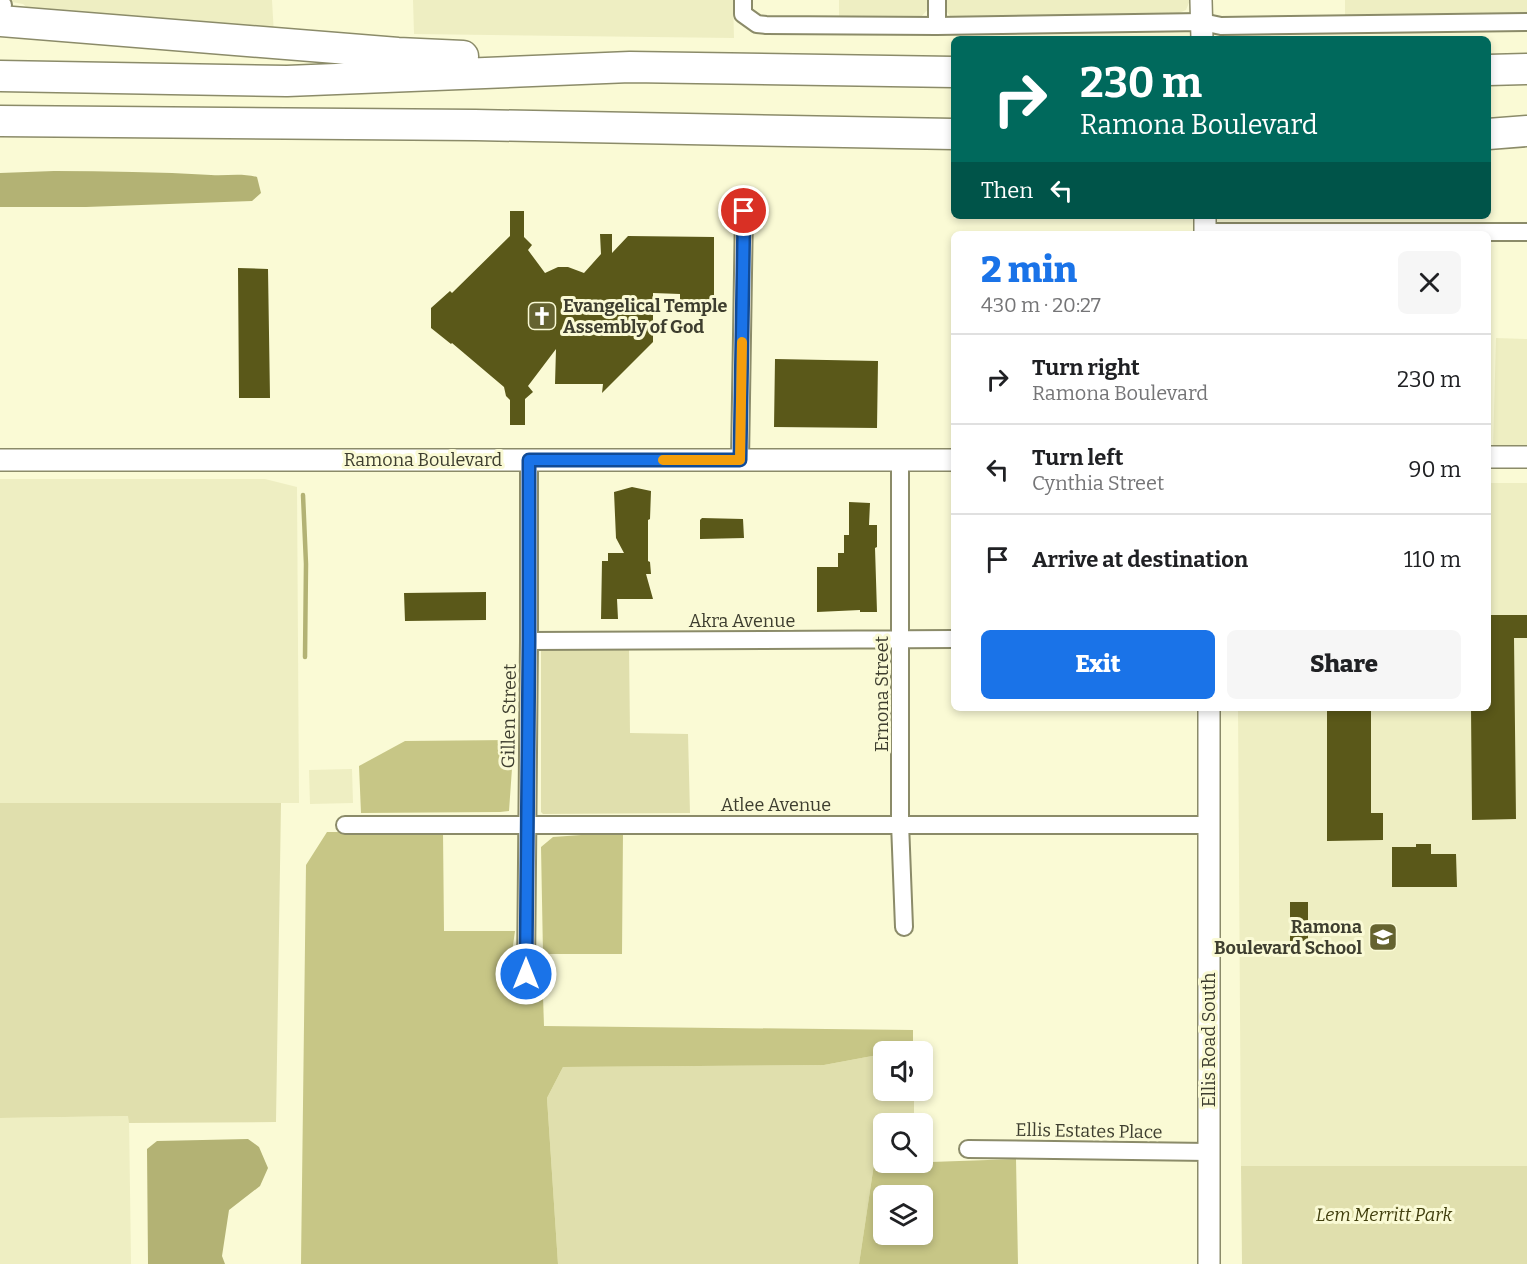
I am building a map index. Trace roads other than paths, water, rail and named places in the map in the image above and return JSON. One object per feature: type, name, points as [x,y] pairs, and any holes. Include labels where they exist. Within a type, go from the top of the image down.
[{"type":"highway","points":[[1,10],[398,53],[630,67]]},
{"type":"highway","points":[[0,76],[287,81],[630,67],[951,72]]},
{"type":"highway","points":[[1491,70],[1527,69]]},
{"type":"highway","points":[[0,120],[951,134]]},
{"type":"highway","points":[[0,134],[79,120]]},
{"type":"highway","points":[[1491,134],[1527,131]]},
{"type":"street","points":[[937,0],[937,26]]},
{"type":"street","points":[[1201,0],[1202,31]]},
{"type":"street","points":[[743,7],[757,24],[766,25],[1202,31],[1221,26],[1527,22]]},
{"type":"street","points":[[740,460],[744,211]]},
{"type":"street","points":[[1205,227],[1463,231]]},
{"type":"street","points":[[1491,231],[1527,232]]},
{"type":"street","points":[[1491,457],[1527,457]]},
{"type":"street","name":"Ramona Boulevard","points":[[0,460],[951,460]]},
{"type":"street","name":"Gillen Street","points":[[526,974],[529,460]]},
{"type":"street","name":"Ernona Street","points":[[900,460],[902,640],[900,824],[904,927]]},
{"type":"street","name":"Akra Avenue","points":[[529,641],[951,639]]},
{"type":"street","name":"Ellis Road South","points":[[1209,711],[1209,1264]]},
{"type":"street","name":"Atlee Avenue","points":[[345,825],[1208,825]]},
{"type":"street","name":"Ellis Estates Place","points":[[968,1149],[1209,1152]]},
{"type":"waterway","points":[[303,495],[306,564],[305,657]]},
{"type":"place","name":"Evangelical Temple Assembly of God","points":[[542,316]]},
{"type":"place","name":"Ramona Boulevard School","points":[[1383,937]]},
{"type":"park label","name":"Lem Merritt Park","points":[[1384,1215]]}]
